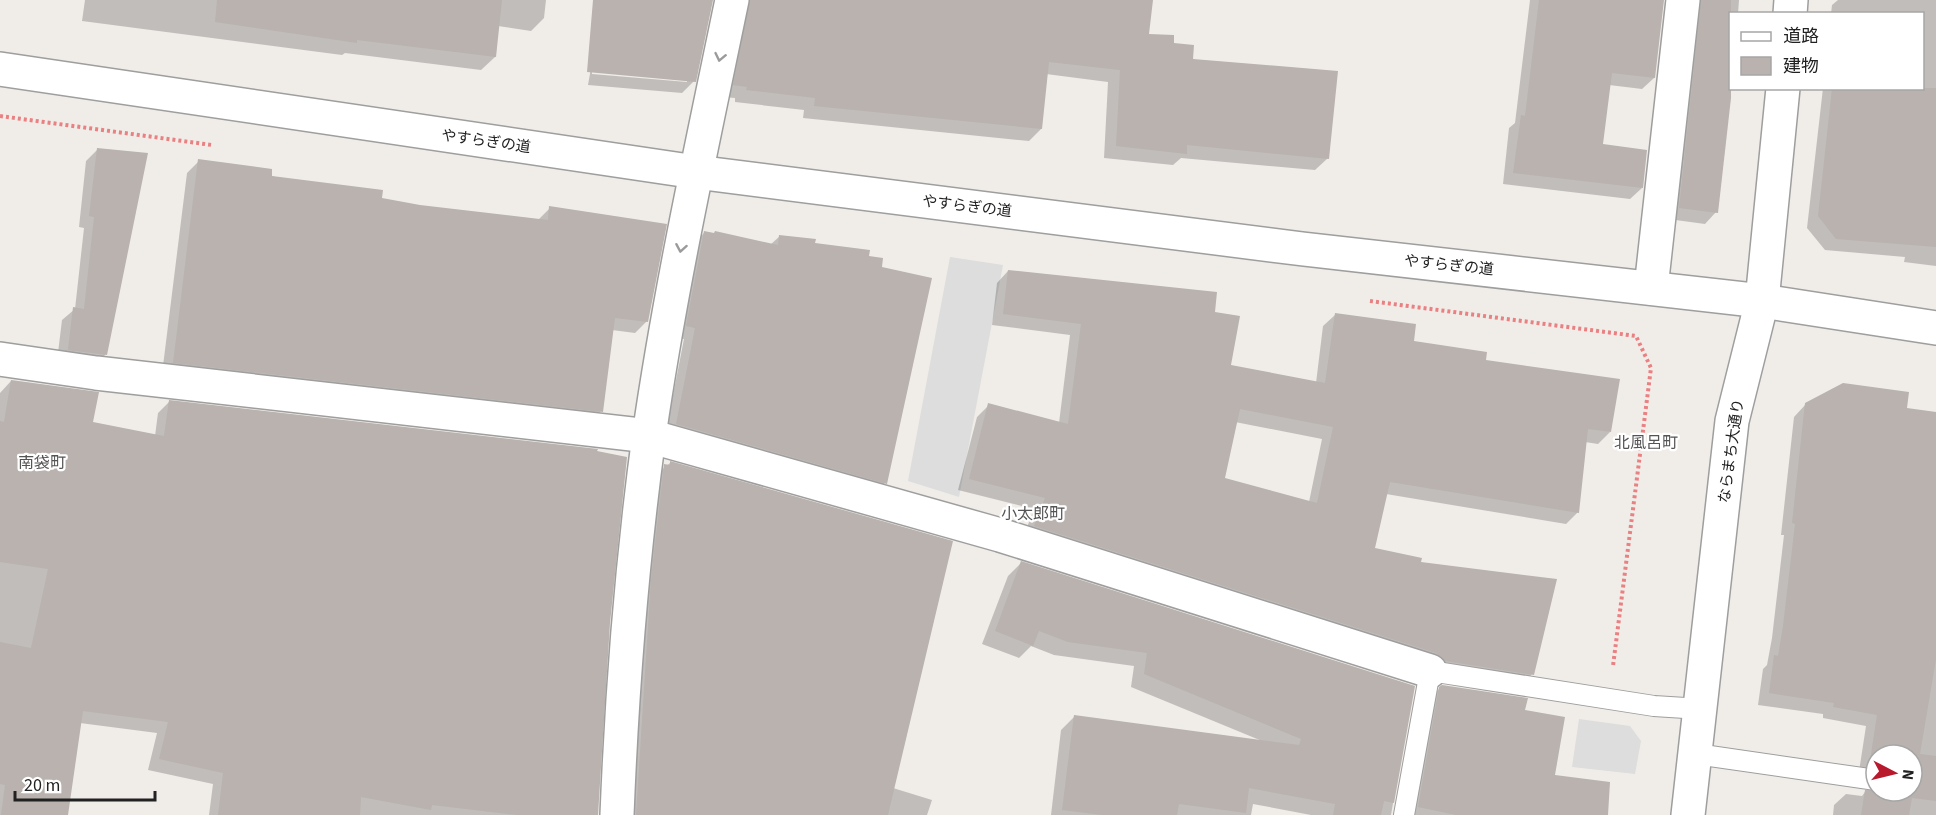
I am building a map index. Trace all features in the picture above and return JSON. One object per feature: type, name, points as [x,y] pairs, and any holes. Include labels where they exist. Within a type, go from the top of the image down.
[{"type":"street","points":[[617,815],[621,708],[649,436],[696,172],[732,0]]},
{"type":"street","points":[[1651,288],[1683,0]]},
{"type":"street","name":"やすらぎの道","points":[[0,69],[696,172],[1303,249],[1762,301],[1936,328]]},
{"type":"street","name":"ならまち大通り","points":[[1688,815],[1732,421],[1762,301],[1783,90]]},
{"type":"street","points":[[0,358],[96,374],[649,436],[1000,535],[1431,671]]},
{"type":"lane","points":[[1404,815],[1431,671],[1608,699],[1701,709]]},
{"type":"lane","points":[[1696,754],[1864,778]]},
{"type":"path","points":[[0,116],[214,145]]},
{"type":"path","points":[[1369,301],[1636,336],[1651,368],[1608,699]]},
{"type":"shaded area","points":[[950,257],[1003,265],[959,497],[908,481]]},
{"type":"shaded area","points":[[1579,719],[1630,726],[1641,741],[1635,774],[1572,767]]},
{"type":"building","points":[[217,0],[502,0],[496,57],[357,40],[357,43],[215,22]]},
{"type":"building","points":[[593,0],[713,0],[696,82],[587,72]]},
{"type":"building","points":[[750,0],[1153,0],[1149,34],[1174,35],[1174,43],[1194,45],[1193,59],[1338,71],[1329,159],[1187,145],[1187,154],[1116,146],[1120,70],[1049,62],[1042,129],[814,106],[815,98],[746,90],[747,87],[733,85]]},
{"type":"building","points":[[1539,0],[1664,0],[1655,78],[1612,73],[1603,144],[1647,150],[1643,188],[1513,173],[1521,115],[1525,116]]},
{"type":"building","points":[[1701,0],[1731,0],[1729,90],[1731,90],[1731,98],[1718,213],[1679,208]]},
{"type":"building","points":[[1936,88],[1936,247],[1836,239],[1818,216],[1832,90]]},
{"type":"building","points":[[97,148],[148,153],[107,355],[68,350],[73,307],[84,309],[94,217],[89,216]]},
{"type":"building","points":[[198,159],[272,169],[272,176],[383,190],[382,198],[420,205],[548,220],[549,206],[667,224],[648,322],[615,318],[603,412],[173,363]]},
{"type":"building","points":[[704,231],[714,233],[715,231],[778,245],[779,235],[816,239],[815,243],[870,250],[869,256],[883,258],[882,267],[932,278],[887,484],[676,424],[695,328],[686,326]]},
{"type":"building","points":[[1008,270],[1217,292],[1215,312],[1240,316],[1231,365],[1325,383],[1335,313],[1416,324],[1414,341],[1487,352],[1486,360],[1620,379],[1611,432],[1588,429],[1579,513],[1390,482],[1375,548],[1422,558],[1421,562],[1557,579],[1534,675],[1445,661],[1436,653],[1034,526],[1045,498],[969,479],[988,403],[1068,424],[1081,324],[1003,314]],"holes":[[[1240,409],[1333,427],[1317,503],[1225,478]]]},
{"type":"building","points":[[11,380],[99,392],[93,422],[164,436],[169,400],[598,449],[597,451],[627,457],[610,623],[598,815],[517,815],[432,805],[431,810],[361,797],[360,815],[218,815],[223,773],[159,759],[168,722],[83,711],[68,815],[1,815],[5,785],[0,784],[0,642],[31,648],[48,569],[0,562],[0,421],[4,422]]},
{"type":"building","points":[[1843,383],[1909,392],[1907,408],[1936,412],[1936,659],[1922,743],[1873,743],[1877,715],[1833,707],[1834,703],[1769,693],[1774,655],[1778,656],[1783,626],[1795,524],[1792,523],[1805,403]]},
{"type":"building","points":[[670,461],[953,541],[888,815],[636,815],[651,579],[664,464],[670,465]]},
{"type":"building","points":[[1021,561],[1415,686],[1394,803],[1384,801],[1381,815],[1333,815],[1335,804],[1249,788],[1246,813],[1179,804],[1177,815],[1102,815],[1062,810],[1074,715],[1299,745],[1301,739],[1144,674],[1147,653],[1068,642],[1039,631],[1033,646],[995,631]]},
{"type":"building","points":[[1442,685],[1528,698],[1525,710],[1565,717],[1555,775],[1610,782],[1608,815],[1456,815],[1418,807],[1439,687]]},
{"type":"building","points":[[1924,754],[1936,756],[1936,801],[1924,800]]},
{"type":"building","points":[[1864,796],[1864,803],[1911,803],[1909,815],[1861,815]]},
{"type":"district","name":"北風呂町","points":[[1646,442]]},
{"type":"district","name":"南袋町","points":[[42,462]]},
{"type":"district","name":"小太郎町","points":[[1033,513]]}]
